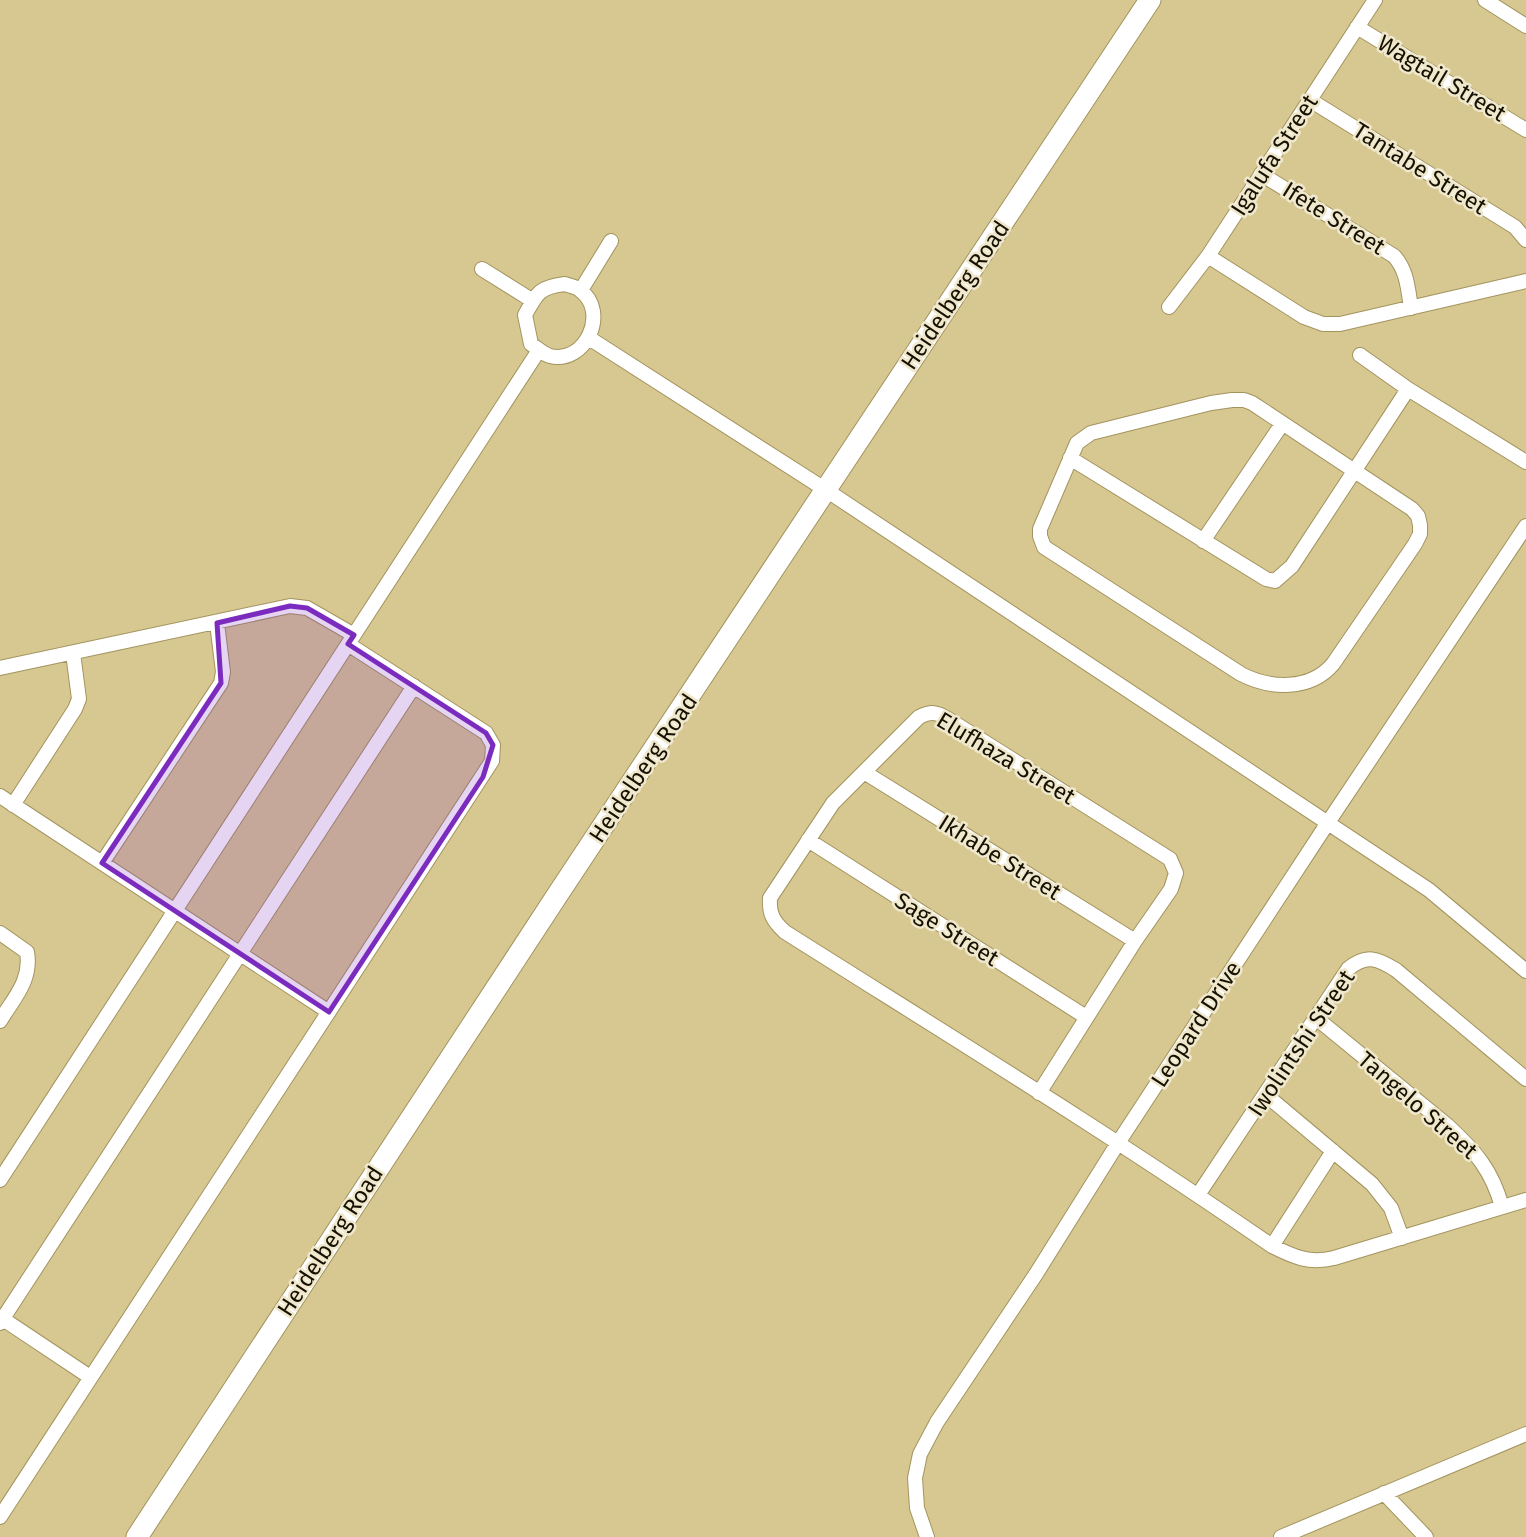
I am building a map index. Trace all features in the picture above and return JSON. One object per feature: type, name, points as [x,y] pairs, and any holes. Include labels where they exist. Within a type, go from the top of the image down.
[{"type":"main road","name":"Heidelberg Road","points":[[137,1537],[1150,0]]},
{"type":"street","name":"Igalufa Street","points":[[1169,307],[1208,256],[1375,0]]},
{"type":"street","points":[[1485,0],[1526,26]]},
{"type":"street","name":"Wagtail Street","points":[[1357,27],[1526,130]]},
{"type":"street","name":"Tantabe Street","points":[[1310,100],[1515,227],[1526,240]]},
{"type":"street","name":"Ifete Street","points":[[1261,174],[1394,256],[1405,273],[1411,307]]},
{"type":"street","points":[[580,290],[611,241]]},
{"type":"street","points":[[1208,256],[1304,317],[1323,324],[1340,324],[1526,281]]},
{"type":"street","points":[[482,269],[533,301]]},
{"type":"street","points":[[565,284],[580,290],[592,304],[595,319],[589,338],[578,351],[565,357],[548,356],[531,344],[525,315],[533,301],[538,291],[551,286],[565,284]]},
{"type":"street","points":[[589,338],[826,490],[1429,890],[1526,971]]},
{"type":"street","points":[[0,1180],[539,350]]},
{"type":"street","points":[[1360,355],[1408,389],[1526,462]]},
{"type":"street","points":[[1070,458],[1266,579],[1275,581],[1292,566],[1408,389]]},
{"type":"street","points":[[1244,400],[1355,470],[1412,509],[1418,516],[1420,534],[1400,567],[1326,671],[1318,678],[1305,683],[1271,685],[1241,674],[1044,547],[1040,536],[1040,529],[1077,443],[1091,433],[1211,403],[1244,400]]},
{"type":"street","points":[[1203,541],[1282,424]]},
{"type":"street","name":"Leopard Drive","points":[[927,1537],[917,1508],[915,1478],[920,1454],[937,1422],[1327,824],[1526,526]]},
{"type":"street","points":[[0,668],[290,606],[307,608],[414,686],[486,733],[494,745],[492,761],[0,1517]]},
{"type":"street","points":[[102,863],[220,683],[223,672],[217,623]]},
{"type":"street","points":[[13,805],[75,709],[79,699],[74,653]]},
{"type":"street","points":[[90,1377],[1,1320],[414,686]]},
{"type":"street","name":"Elufhaza Street","points":[[1039,1093],[1174,883],[1175,867],[1170,859],[948,719],[938,713],[929,712],[919,716],[833,803],[770,898],[769,912],[774,922],[785,932],[1039,1093],[1118,1143]]},
{"type":"street","name":"Ikhabe Street","points":[[864,772],[1135,941]]},
{"type":"street","points":[[0,796],[329,1012]]},
{"type":"street","name":"Sage Street","points":[[808,840],[1086,1017]]},
{"type":"street","points":[[0,933],[27,952],[30,966],[27,979],[0,1021]]},
{"type":"street","name":"Iwolintshi Street","points":[[1198,1195],[1315,1017],[1348,969],[1358,961],[1375,959],[1387,964],[1526,1079]]},
{"type":"street","name":"Tangelo Street","points":[[1315,1017],[1468,1145],[1492,1176],[1502,1207]]},
{"type":"street","points":[[1266,1095],[1381,1195],[1391,1208],[1402,1238]]},
{"type":"street","points":[[1118,1143],[1272,1246],[1309,1262],[1321,1262],[1526,1200]]},
{"type":"street","points":[[1272,1246],[1333,1151]]},
{"type":"street","points":[[1280,1537],[1526,1434]]},
{"type":"street","points":[[1384,1493],[1426,1537]]},
{"type":"highlighted area","points":[[290,606],[307,608],[354,635],[348,644],[486,733],[493,745],[483,777],[329,1012],[102,863],[221,683],[217,623]]}]
